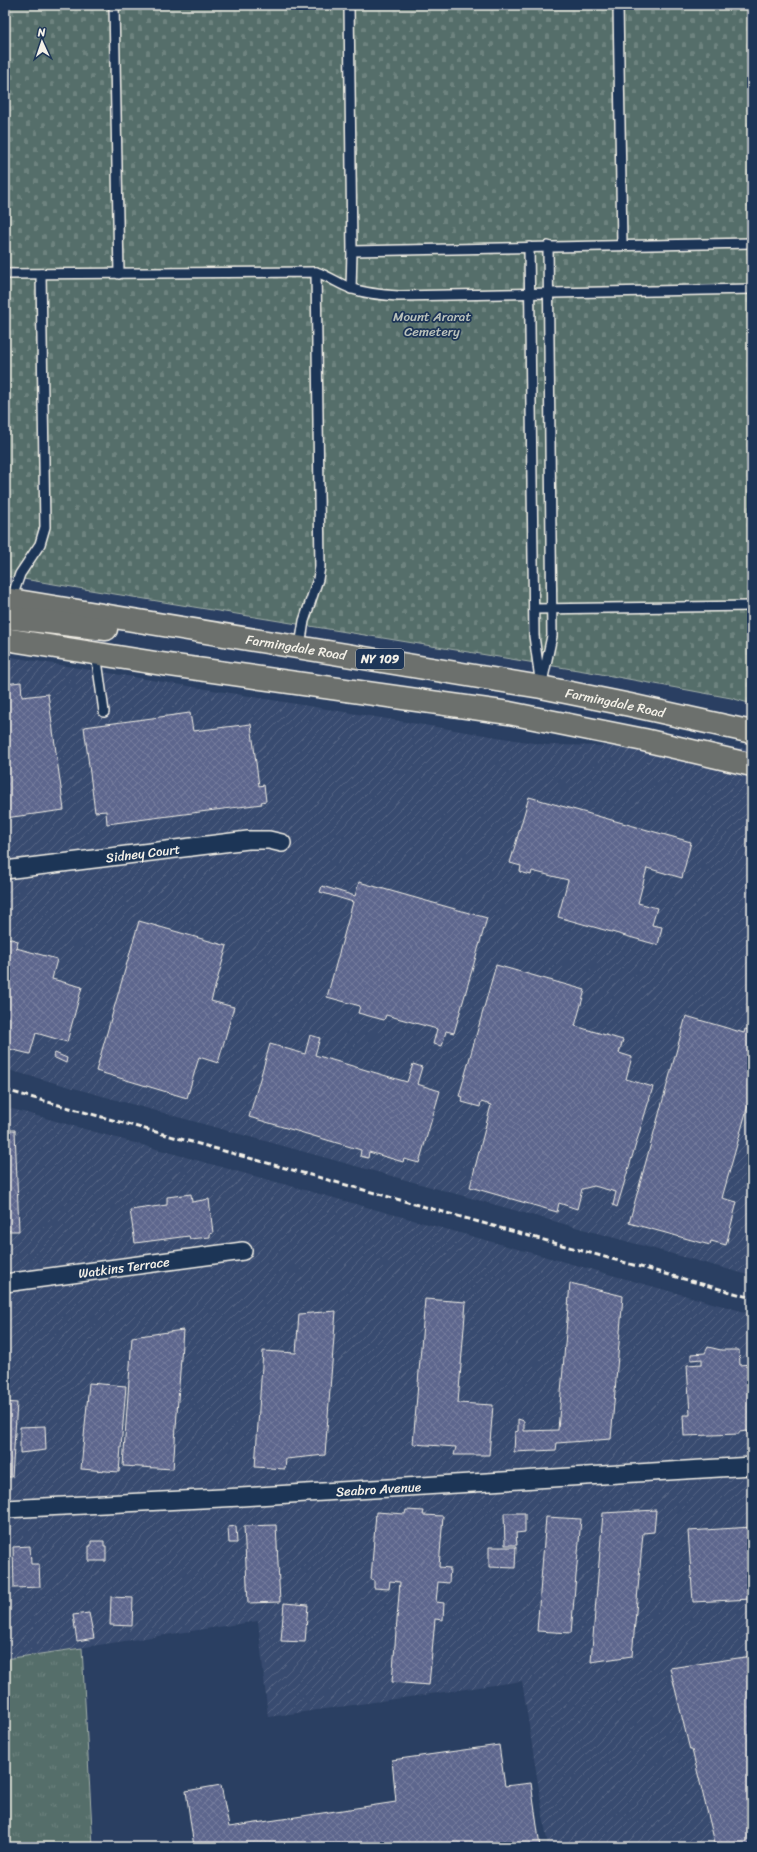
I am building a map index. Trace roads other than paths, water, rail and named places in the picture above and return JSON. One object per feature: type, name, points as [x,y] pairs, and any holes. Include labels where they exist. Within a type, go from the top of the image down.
[{"type":"main road","name":"Farmingdale Road","points":[[7,605],[195,630],[300,646],[541,687],[752,732]]},
{"type":"main road","points":[[5,639],[509,713],[752,765]]},
{"type":"street","name":"Sidney Court","points":[[5,870],[248,840],[269,840],[282,842]]},
{"type":"street","name":"Watkins Terrace","points":[[5,1283],[243,1251]]},
{"type":"street","name":"Seabro Avenue","points":[[5,1509],[752,1466]]},
{"type":"lane","points":[[114,5],[119,274]]},
{"type":"lane","points":[[349,5],[352,251],[351,289]]},
{"type":"lane","points":[[618,5],[622,244]]},
{"type":"lane","points":[[352,251],[622,244],[752,243]]},
{"type":"lane","points":[[541,687],[552,636],[548,246]]},
{"type":"lane","points":[[529,247],[534,636],[541,687]]},
{"type":"lane","points":[[300,646],[304,621],[318,578],[320,567],[316,272]]},
{"type":"lane","points":[[5,274],[316,272],[329,276],[351,289],[365,293],[387,295],[752,290]]},
{"type":"lane","points":[[7,605],[20,574],[40,544],[45,527],[41,274]]},
{"type":"lane","points":[[534,609],[752,606]]},
{"type":"lane","points":[[96,653],[104,712]]},
{"type":"railway","points":[[5,1090],[752,1298]]},
{"type":"park label","name":"Mount Ararat Cemetery","points":[[432,324]]}]
